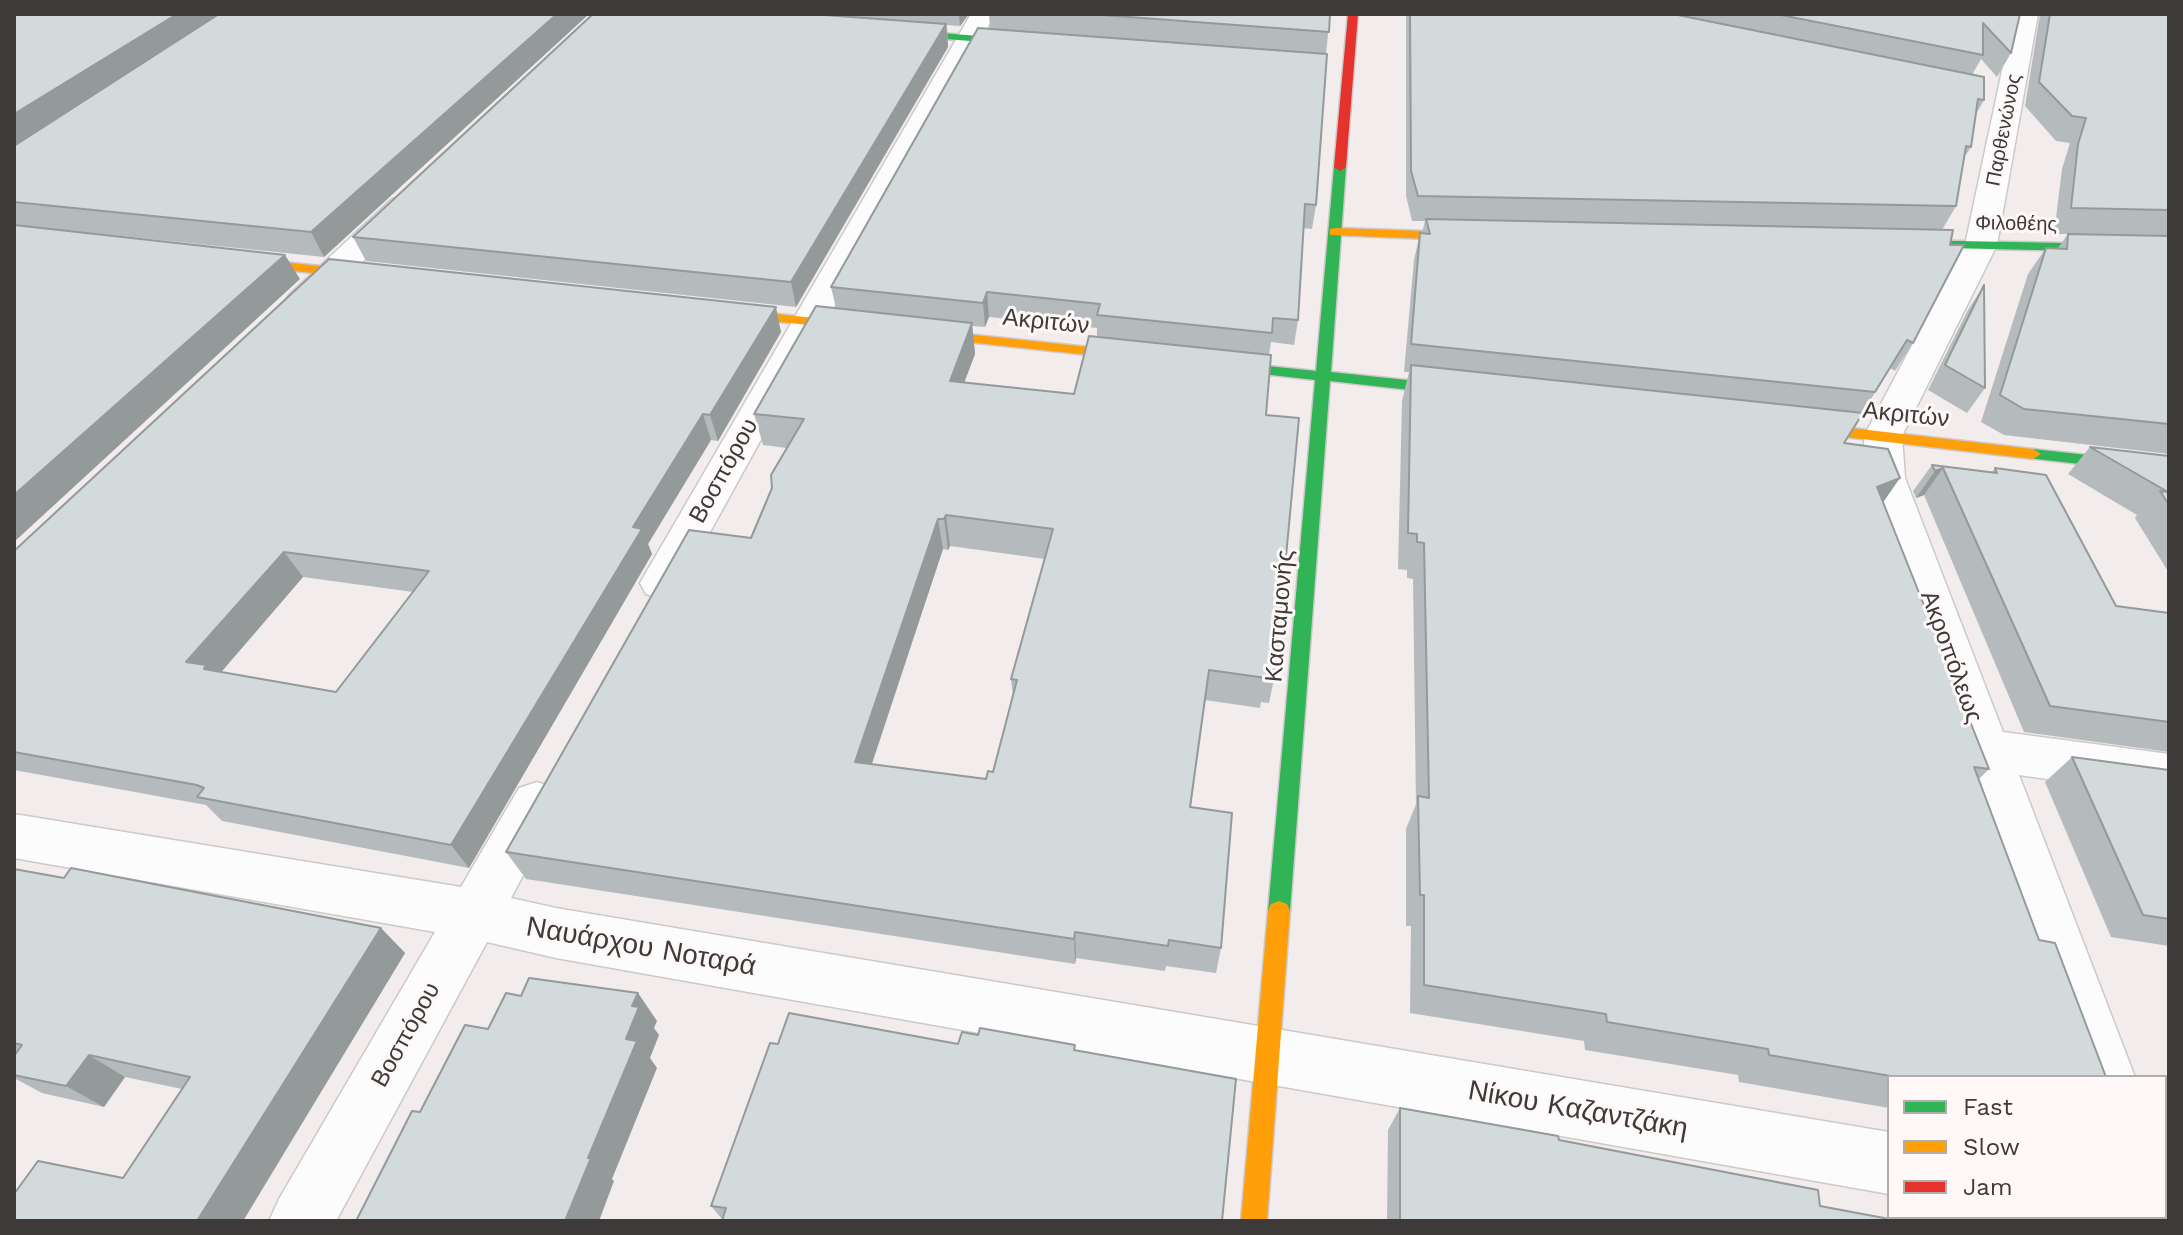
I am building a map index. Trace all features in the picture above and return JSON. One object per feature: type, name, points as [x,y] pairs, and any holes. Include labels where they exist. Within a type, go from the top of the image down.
[{"type":"street","name":"Κασταμονής","points":[[1254,1221],[1335,232],[1341,67],[1353,14]]},
{"type":"street","name":"Παρθενώνος","points":[[1981,245],[2026,14]]},
{"type":"street","points":[[876,31],[976,26],[1047,44]]},
{"type":"street","name":"Βοσπόρου","points":[[645,611],[976,26]]},
{"type":"street","points":[[1980,92],[2011,99]]},
{"type":"street","points":[[276,325],[425,186]]},
{"type":"street","points":[[1335,232],[1492,237]]},
{"type":"street","name":"Φιλοθέης","points":[[1886,244],[2169,249]]},
{"type":"street","name":"Ακροπόλεως","points":[[1981,245],[1883,436],[1885,478],[2105,1075]]},
{"type":"street","points":[[212,258],[397,278]]},
{"type":"street","name":"Ακριτών","points":[[698,310],[1157,358]]},
{"type":"street","points":[[1189,362],[1479,393]]},
{"type":"street","name":"Ακριτών","points":[[1774,425],[2169,469]]},
{"type":"street","points":[[1985,750],[2169,775]]},
{"type":"street","name":"Βοσπόρου","points":[[301,1221],[560,762]]},
{"type":"street","name":"Ναυάρχου Νοταρά","points":[[14,836],[474,914],[556,933],[1268,1058]]},
{"type":"street","name":"Νίκου Καζαντζάκη","points":[[1268,1058],[1887,1163]]},
{"type":"building","points":[[14,14],[177,14],[14,114]]},
{"type":"building","points":[[219,14],[557,14],[311,232],[14,202],[14,146]]},
{"type":"building","points":[[593,14],[811,14],[946,24],[791,282],[353,237]]},
{"type":"building","points":[[1089,14],[1330,14],[1329,32]]},
{"type":"building","points":[[1410,14],[1673,14],[1984,77],[1984,100],[1978,99],[1971,147],[1966,146],[1956,206],[1418,196],[1411,171]]},
{"type":"building","points":[[1776,14],[2020,14],[2011,53],[1983,23],[1983,55]]},
{"type":"building","points":[[2050,14],[2169,14],[2169,210],[2071,208],[2078,144],[2086,118],[2072,116],[2039,82]]},
{"type":"building","points":[[978,28],[1327,54],[1316,205],[1305,204],[1298,320],[1273,318],[1272,333],[1097,315],[1100,304],[987,292],[983,303],[831,287]]},
{"type":"building","points":[[1426,219],[1953,230],[1950,245],[1964,245],[1913,343],[1907,340],[1875,392],[1411,344],[1420,233],[1430,234]]},
{"type":"building","points":[[14,225],[285,255],[14,495]]},
{"type":"building","points":[[2068,234],[2169,236],[2169,424],[2024,409],[2000,395],[2046,248],[2067,249]]},
{"type":"building","points":[[329,259],[776,307],[710,415],[703,414],[633,527],[642,529],[451,845],[197,797],[204,788],[197,785],[14,752],[14,551]],"holes":[[[284,552],[429,571],[336,692],[204,669],[206,665],[186,662]]]},
{"type":"building","points":[[1984,285],[1985,388],[1945,365]]},
{"type":"building","points":[[816,306],[972,323],[950,381],[1074,394],[1089,336],[1271,355],[1266,415],[1299,418],[1275,674],[1266,672],[1266,678],[1209,670],[1190,807],[1232,813],[1221,948],[1169,940],[1168,946],[1075,932],[1074,939],[506,852],[689,530],[751,538],[772,488],[771,475],[804,419],[754,414]],"holes":[[[946,515],[1053,529],[1011,679],[1017,680],[993,772],[988,771],[986,779],[855,762],[938,519],[944,519]]]},
{"type":"building","points":[[1411,365],[1863,413],[1844,443],[1888,449],[1900,478],[1877,487],[1989,769],[1974,767],[2039,940],[2055,943],[2105,1075],[1887,1075],[1769,1055],[1768,1049],[1607,1022],[1606,1014],[1424,985],[1424,895],[1420,895],[1418,796],[1429,798],[1424,543],[1417,542],[1417,534],[1408,533]]},
{"type":"building","points":[[2090,447],[2169,456],[2169,505],[2160,491],[2168,492]]},
{"type":"building","points":[[1932,465],[1997,473],[1995,468],[2046,475],[2116,606],[2169,613],[2169,722],[2050,706],[1943,468],[1935,471]]},
{"type":"building","points":[[2072,757],[2169,770],[2169,919],[2143,915]]},
{"type":"building","points":[[71,868],[381,928],[197,1221],[14,1221],[14,1194],[38,1161],[123,1178],[190,1077],[89,1055],[66,1086],[14,1075],[14,1056],[22,1045],[14,1043],[14,869],[64,878]]},
{"type":"building","points":[[529,978],[638,993],[632,1006],[639,1007],[626,1039],[637,1041],[565,1221],[356,1221],[412,1111],[420,1112],[465,1025],[488,1029],[506,993],[521,996]]},
{"type":"building","points":[[789,1013],[958,1044],[962,1032],[978,1035],[980,1028],[1075,1045],[1074,1050],[1236,1079],[1222,1221],[722,1221],[726,1208],[711,1206],[770,1043],[778,1044]]},
{"type":"building","points":[[1400,1108],[1558,1136],[1559,1140],[1818,1190],[1820,1206],[1900,1221],[1400,1221]]},
{"type":"traffic: fast","points":[[889,32],[1031,43]]},
{"type":"traffic: fast","points":[[1279,911],[1340,167]]},
{"type":"traffic: fast","points":[[1906,244],[2169,249]]},
{"type":"traffic: fast","points":[[1210,364],[1463,391]]},
{"type":"traffic: fast","points":[[2033,454],[2169,469]]},
{"type":"traffic: slow","points":[[1335,232],[1481,237]]},
{"type":"traffic: slow","points":[[235,261],[377,276]]},
{"type":"traffic: slow","points":[[720,312],[1145,357]]},
{"type":"traffic: slow","points":[[1790,426],[2033,454]]},
{"type":"traffic: slow","points":[[1254,1221],[1279,911]]},
{"type":"traffic: jam","points":[[1340,167],[1353,14]]}]
